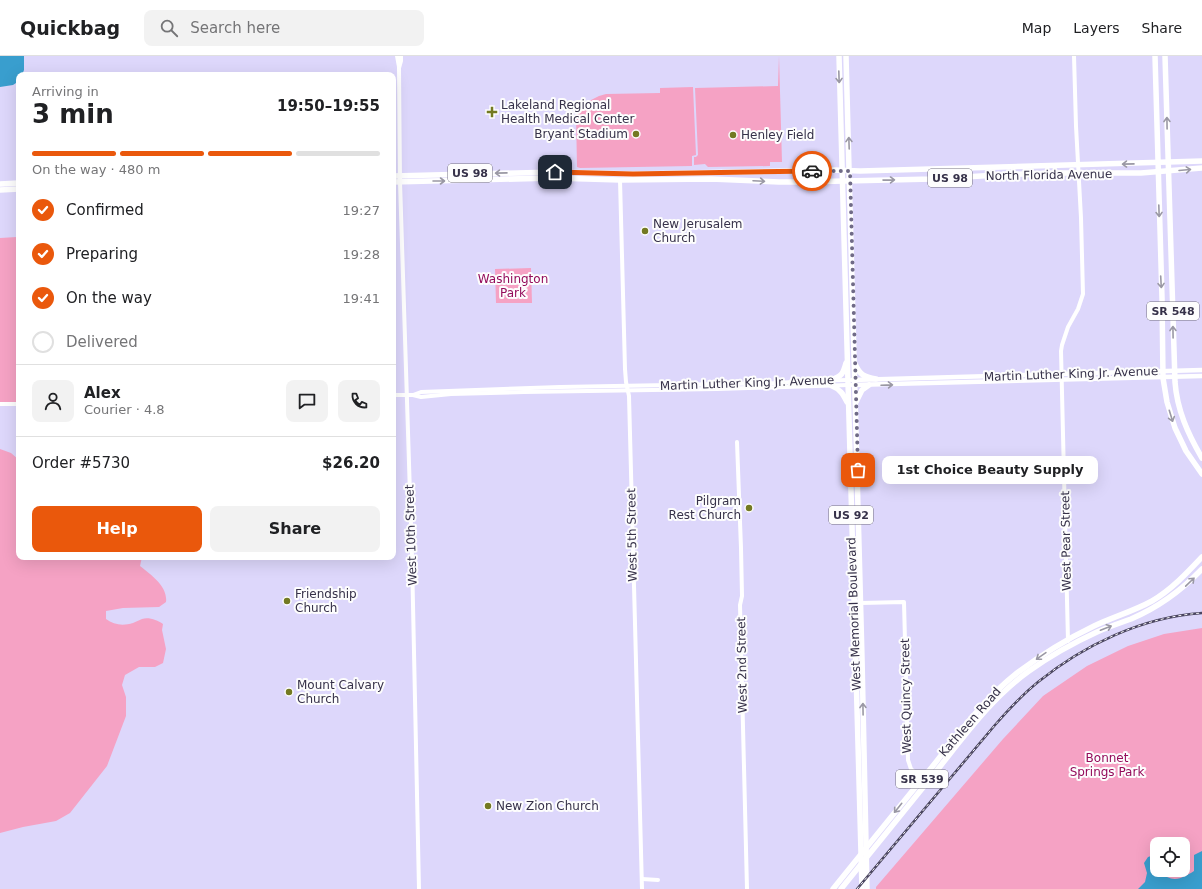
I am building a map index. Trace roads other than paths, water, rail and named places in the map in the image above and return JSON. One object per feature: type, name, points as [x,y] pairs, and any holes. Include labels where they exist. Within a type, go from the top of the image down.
[{"type":"main road","name":"US 92","points":[[839,56],[842,170]]},
{"type":"main road","name":"US 92","points":[[846,56],[850,181]]},
{"type":"main road","points":[[1155,56],[1157,163]]},
{"type":"main road","points":[[1165,56],[1168,171]]},
{"type":"main road","name":"North Florida Avenue","points":[[396,180],[400,178],[555,172],[633,174],[850,171],[1202,161]]},
{"type":"main road","name":"SR 548","points":[[1157,163],[1163,378],[1167,402],[1175,428],[1186,451],[1202,474]]},
{"type":"main road","name":"North Florida Avenue","points":[[396,177],[620,180],[719,179],[779,182],[933,179],[997,175],[1078,173],[1120,174],[1202,168]]},
{"type":"main road","name":"West Memorial Boulevard","points":[[842,170],[862,889]]},
{"type":"main road","points":[[719,179],[730,175],[787,174],[796,171]]},
{"type":"main road","name":"SR 548","points":[[1168,171],[1172,262],[1174,378],[1177,398],[1184,424],[1202,458]]},
{"type":"main road","points":[[620,180],[633,174]]},
{"type":"main road","name":"West Memorial Boulevard","points":[[850,181],[867,889]]},
{"type":"main road","points":[[0,184],[16,183]]},
{"type":"main road","points":[[0,190],[16,189]]},
{"type":"main road","points":[[847,358],[842,374],[831,383],[842,392],[848,405]]},
{"type":"main road","points":[[854,362],[858,370],[866,377],[876,380]]},
{"type":"main road","name":"Martin Luther King Jr. Avenue","points":[[855,383],[876,380],[1062,373],[1202,370]]},
{"type":"main road","name":"Martin Luther King Jr. Avenue","points":[[848,382],[869,385],[1174,378],[1202,376]]},
{"type":"main road","points":[[855,402],[862,390],[869,385]]},
{"type":"main road","points":[[851,493],[854,496],[858,506]]},
{"type":"main road","name":"Kathleen Road","points":[[1069,642],[1095,626],[1128,613],[1154,600],[1184,576],[1202,557]]},
{"type":"main road","name":"Kathleen Road","points":[[841,889],[973,716],[991,696],[1047,652],[1069,642],[1131,619],[1176,594],[1202,569]]},
{"type":"main road","points":[[856,682],[860,685],[863,692]]},
{"type":"main road","name":"Kathleen Road","points":[[833,889],[924,781]]},
{"type":"street","points":[[397,56],[399,68]]},
{"type":"street","points":[[399,68],[401,56]]},
{"type":"street","name":"West Pear Street","points":[[1069,642],[1062,345],[1068,327],[1080,304],[1083,294],[1074,56]]},
{"type":"street","name":"West 10th Street","points":[[399,68],[400,178],[412,557],[419,889]]},
{"type":"street","name":"West 5th Street","points":[[620,180],[642,889]]},
{"type":"street","name":"Martin Luther King Jr. Avenue","points":[[396,396],[413,395],[421,392],[494,389],[627,388],[848,382]]},
{"type":"street","points":[[0,404],[16,404]]},
{"type":"street","name":"West 2nd Street","points":[[737,442],[742,596],[740,605],[746,889]]},
{"type":"street","points":[[854,600],[861,602]]},
{"type":"street","name":"West Quincy Street","points":[[861,602],[904,602],[908,760],[911,769],[924,781]]},
{"type":"street","points":[[642,879],[658,880]]},
{"type":"water","points":[[0,56],[24,56],[24,70],[23,72],[16,72],[16,83],[13,85],[0,87]]},
{"type":"water","points":[[1202,851],[1202,889],[1138,889],[1145,882],[1147,873],[1144,863],[1148,857],[1150,856],[1150,877],[1167,877],[1178,879],[1183,877],[1190,877],[1190,873],[1194,871],[1194,855]]},
{"type":"railway","points":[[857,889],[995,725],[1015,703],[1038,682],[1075,656],[1115,635],[1158,620],[1202,613]]},
{"type":"place","name":"Lakeland Regional Health Medical Center","points":[[492,112]]},
{"type":"place","name":"Bryant Stadium","points":[[636,134]]},
{"type":"place","name":"Henley Field","points":[[733,135]]},
{"type":"place","name":"New Jerusalem Church","points":[[645,231]]},
{"type":"place","name":"1st Choice Beauty Supply","points":[[858,470]]},
{"type":"place","name":"Pilgram Rest Church","points":[[749,508]]},
{"type":"place","name":"Friendship Church","points":[[287,601]]},
{"type":"place","name":"Mount Calvary Church","points":[[289,692]]},
{"type":"place","name":"New Zion Church","points":[[488,806]]},
{"type":"park label","name":"Washington Park","points":[[513,286]]},
{"type":"park label","name":"Bonnet Springs Park","points":[[1107,765]]}]
